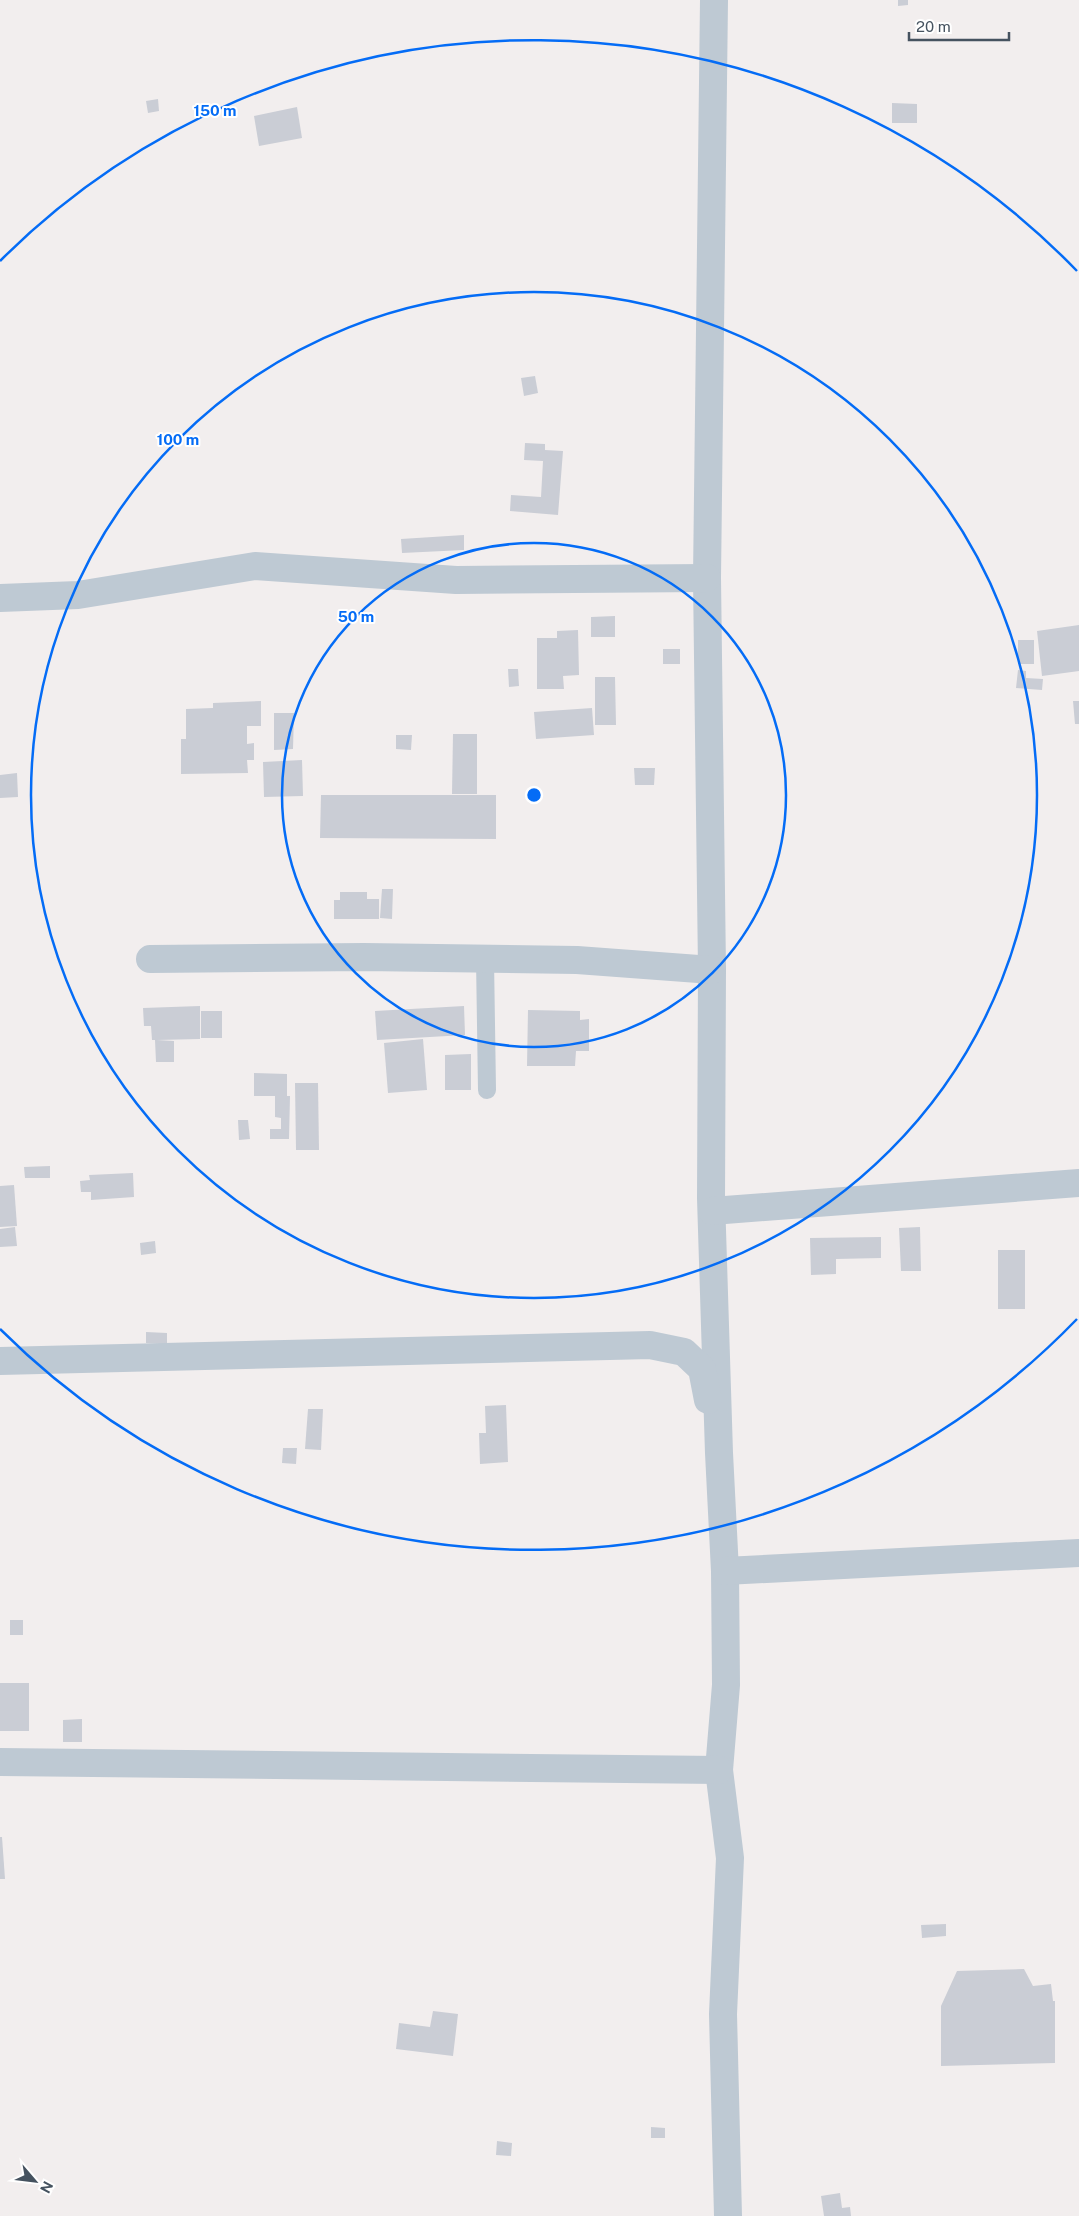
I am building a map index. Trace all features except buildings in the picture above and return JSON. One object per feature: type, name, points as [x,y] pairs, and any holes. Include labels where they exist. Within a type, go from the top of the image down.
[{"type":"street","points":[[714,0],[707,578],[712,970],[712,1211],[719,1454],[725,1571],[726,1685],[719,1770],[730,1858],[723,2014],[728,2216]]},
{"type":"street","points":[[0,598],[78,595],[254,566],[456,580],[707,578]]},
{"type":"street","points":[[150,959],[364,956],[577,960],[712,970]]},
{"type":"street","points":[[712,1211],[1079,1183]]},
{"type":"street","points":[[0,1360],[650,1345],[684,1352],[702,1369],[719,1454]]},
{"type":"street","points":[[725,1571],[1079,1553]]},
{"type":"street","points":[[0,1762],[719,1770]]},
{"type":"lane","points":[[485,959],[487,1090]]}]
